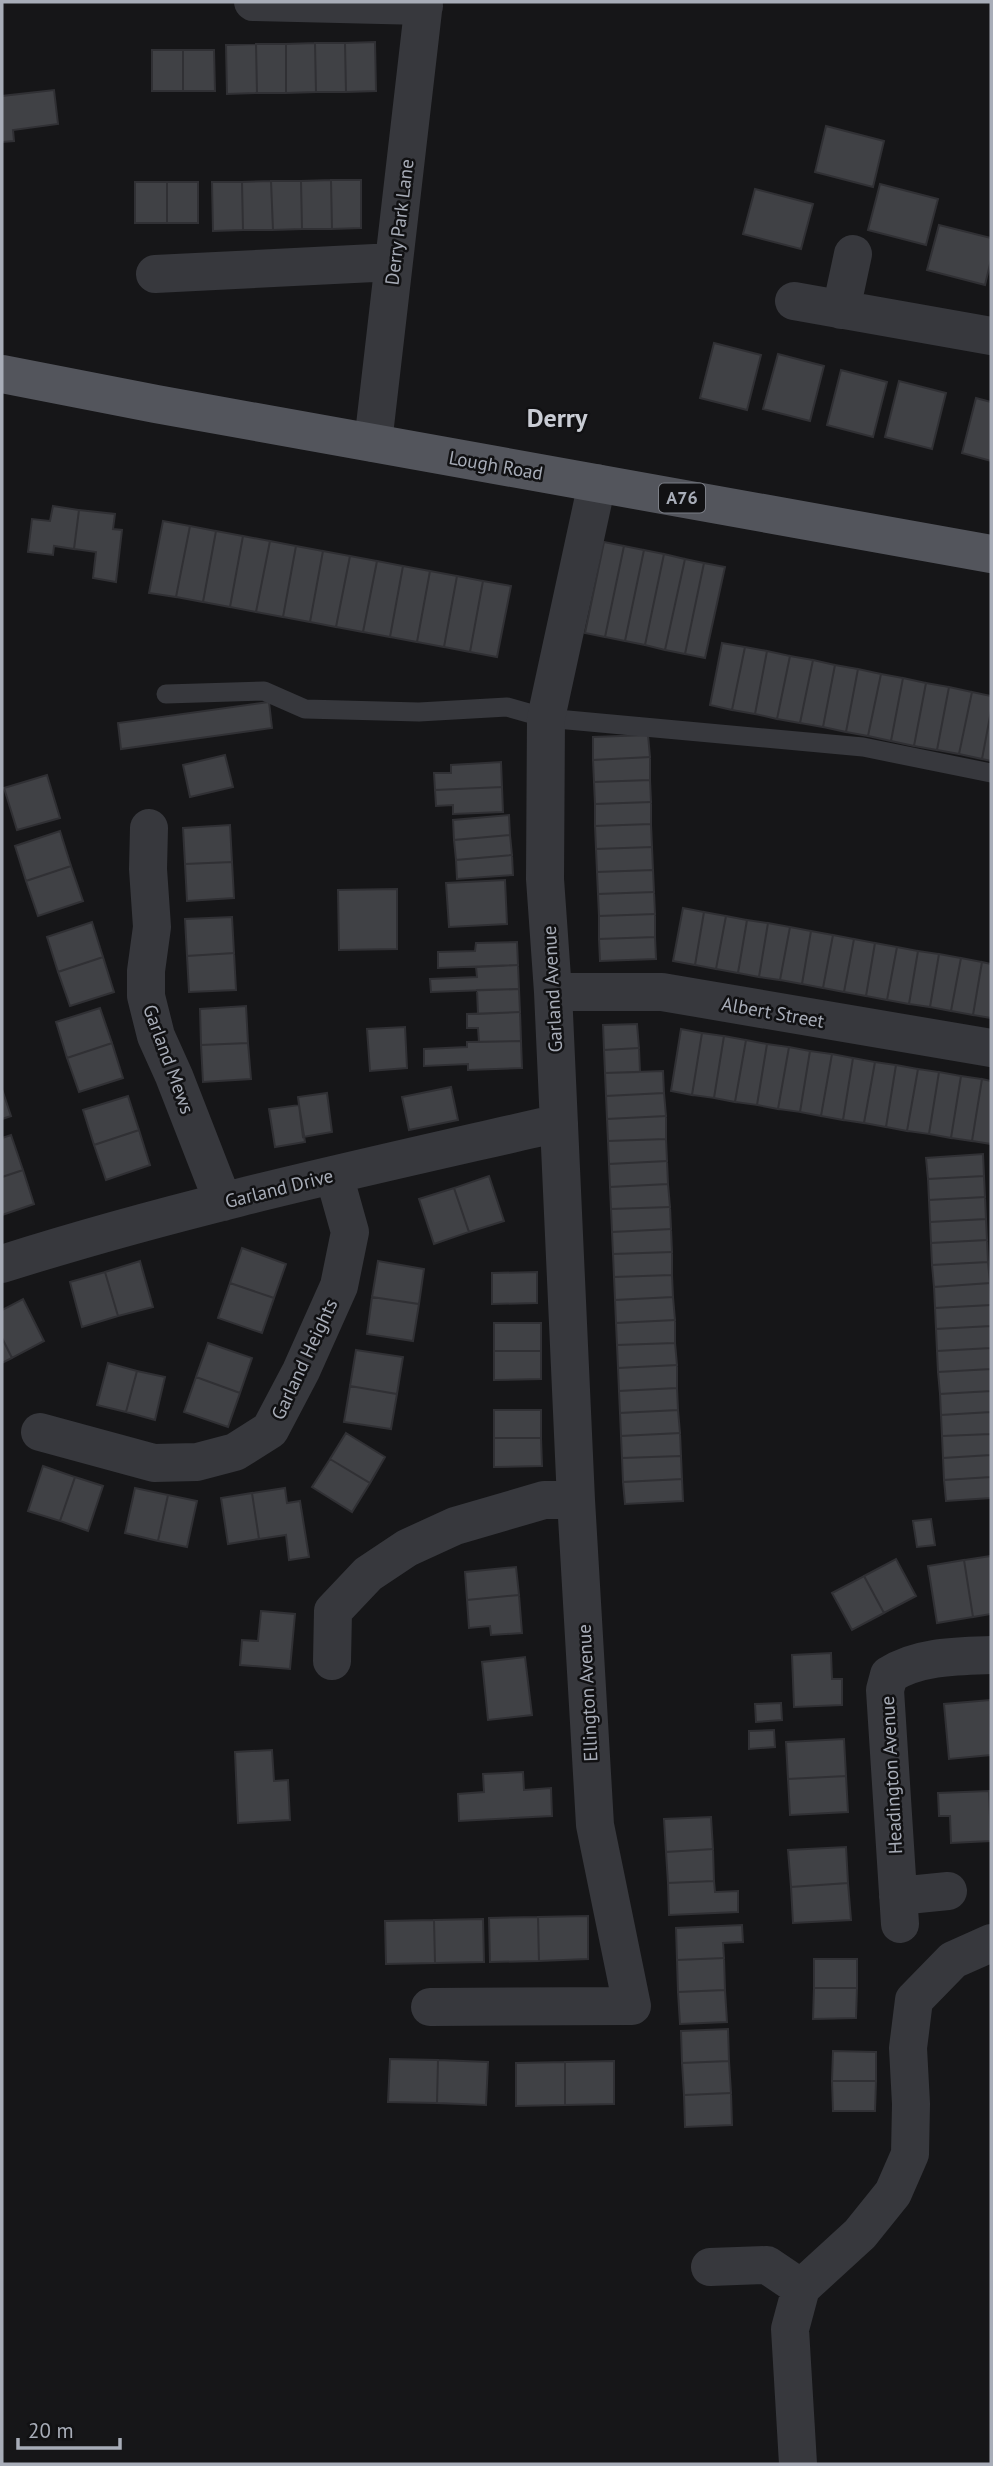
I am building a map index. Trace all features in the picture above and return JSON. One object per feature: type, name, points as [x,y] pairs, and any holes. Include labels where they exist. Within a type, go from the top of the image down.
[{"type":"main road","name":"Lough Road","points":[[2,374],[991,554]]},
{"type":"street","points":[[253,2],[424,4]]},
{"type":"street","name":"Derry Park Lane","points":[[373,443],[424,4]]},
{"type":"street","points":[[841,310],[853,254]]},
{"type":"street","points":[[155,274],[394,262]]},
{"type":"street","points":[[794,301],[991,336]]},
{"type":"street","name":"Garland Avenue","points":[[576,1500],[553,992],[545,879],[546,718],[597,483]]},
{"type":"street","name":"Garland Mews","points":[[149,828],[148,869],[152,927],[146,971],[146,996],[156,1036],[223,1202]]},
{"type":"street","name":"Albert Street","points":[[553,992],[662,992],[991,1048]]},
{"type":"street","name":"Garland Drive","points":[[2,1264],[95,1234],[559,1123]]},
{"type":"street","name":"Garland Heights","points":[[40,1432],[154,1463],[197,1462],[235,1452],[270,1430],[301,1371],[339,1286],[350,1232],[334,1175]]},
{"type":"street","points":[[331,1661],[333,1611],[368,1574],[407,1548],[455,1526],[544,1500],[576,1500]]},
{"type":"street","name":"Ellington Avenue","points":[[430,2007],[632,2006],[595,1825],[576,1500]]},
{"type":"street","name":"Headington Avenue","points":[[948,1891],[899,1910],[885,1690],[889,1675],[904,1666],[958,1656],[991,1655]]},
{"type":"street","points":[[798,2464],[790,2329],[801,2288],[860,2234],[892,2193],[910,2154],[908,2048],[914,2000],[953,1960],[991,1942]]},
{"type":"street","points":[[710,2267],[767,2265],[801,2288]]},
{"type":"lane","points":[[166,694],[264,691],[304,709],[419,712],[507,707],[546,718],[863,747],[991,773]]},
{"type":"building","points":[[375,42],[376,91],[346,92],[345,43]]},
{"type":"building","points":[[315,43],[345,43],[346,92],[316,92]]},
{"type":"building","points":[[315,43],[316,92],[286,93],[286,44]]},
{"type":"building","points":[[256,44],[286,44],[286,93],[257,93]]},
{"type":"building","points":[[256,44],[257,93],[227,94],[226,45]]},
{"type":"building","points":[[152,50],[183,50],[183,91],[152,91]]},
{"type":"building","points":[[183,50],[214,50],[215,91],[183,91]]},
{"type":"building","points":[[54,90],[58,124],[13,130],[14,141],[2,142],[2,96]]},
{"type":"building","points":[[826,126],[884,141],[873,187],[815,172]]},
{"type":"building","points":[[331,180],[361,180],[361,228],[332,229]]},
{"type":"building","points":[[331,180],[332,229],[302,229],[301,181]]},
{"type":"building","points":[[271,181],[301,181],[302,229],[273,230]]},
{"type":"building","points":[[271,181],[273,230],[243,230],[242,182]]},
{"type":"building","points":[[135,182],[167,182],[167,223],[135,223]]},
{"type":"building","points":[[167,182],[198,182],[198,223],[167,223]]},
{"type":"building","points":[[212,182],[242,182],[243,230],[213,231]]},
{"type":"building","points":[[880,184],[938,199],[926,245],[868,230]]},
{"type":"building","points":[[755,189],[813,204],[801,249],[743,234]]},
{"type":"building","points":[[939,225],[991,238],[991,260],[985,285],[927,270]]},
{"type":"building","points":[[714,343],[761,355],[747,410],[700,398]]},
{"type":"building","points":[[778,354],[824,366],[810,421],[763,409]]},
{"type":"building","points":[[841,370],[887,382],[873,437],[827,425]]},
{"type":"building","points":[[899,381],[946,393],[932,449],[885,437]]},
{"type":"building","points":[[976,398],[991,402],[991,461],[962,453]]},
{"type":"building","points":[[53,506],[79,510],[74,549],[54,546],[53,555],[28,552],[32,519],[50,521]]},
{"type":"building","points":[[79,510],[115,514],[113,529],[122,530],[116,582],[93,578],[96,552],[74,549]]},
{"type":"building","points":[[163,521],[190,526],[176,597],[149,593]]},
{"type":"building","points":[[190,526],[216,531],[203,602],[176,597]]},
{"type":"building","points":[[216,531],[243,536],[230,607],[203,602]]},
{"type":"building","points":[[243,536],[270,541],[256,612],[230,607]]},
{"type":"building","points":[[270,541],[296,546],[283,617],[256,612]]},
{"type":"building","points":[[604,542],[624,546],[605,637],[585,633]]},
{"type":"building","points":[[296,546],[323,551],[310,622],[283,617]]},
{"type":"building","points":[[624,546],[644,550],[625,641],[605,637]]},
{"type":"building","points":[[644,550],[664,554],[645,645],[625,641]]},
{"type":"building","points":[[323,551],[350,556],[336,627],[310,622]]},
{"type":"building","points":[[664,554],[685,559],[665,650],[645,645]]},
{"type":"building","points":[[350,556],[377,561],[363,632],[336,627]]},
{"type":"building","points":[[685,559],[704,563],[685,654],[665,650]]},
{"type":"building","points":[[377,561],[403,566],[390,637],[363,632]]},
{"type":"building","points":[[704,563],[725,567],[705,658],[685,654]]},
{"type":"building","points":[[403,566],[430,571],[417,642],[390,637]]},
{"type":"building","points":[[430,571],[457,576],[444,647],[417,642]]},
{"type":"building","points":[[457,576],[483,581],[470,652],[444,647]]},
{"type":"building","points":[[483,581],[511,586],[497,657],[470,652]]},
{"type":"building","points":[[722,643],[745,647],[732,710],[710,705]]},
{"type":"building","points":[[745,647],[767,651],[755,714],[732,710]]},
{"type":"building","points":[[767,651],[790,656],[777,719],[755,714]]},
{"type":"building","points":[[790,656],[813,660],[800,723],[777,719]]},
{"type":"building","points":[[813,660],[835,665],[823,727],[800,723]]},
{"type":"building","points":[[835,665],[858,669],[846,732],[823,727]]},
{"type":"building","points":[[858,669],[881,674],[868,736],[846,732]]},
{"type":"building","points":[[881,674],[903,678],[891,741],[868,736]]},
{"type":"building","points":[[903,678],[926,683],[914,746],[891,741]]},
{"type":"building","points":[[926,683],[949,687],[937,750],[914,746]]},
{"type":"building","points":[[949,687],[972,692],[959,754],[937,750]]},
{"type":"building","points":[[972,692],[991,696],[991,711],[982,759],[959,754]]},
{"type":"building","points":[[269,702],[272,728],[121,749],[118,723]]},
{"type":"building","points":[[991,711],[991,761],[982,759]]},
{"type":"building","points":[[648,735],[650,757],[593,760],[593,737]]},
{"type":"building","points":[[225,755],[233,787],[190,797],[183,765]]},
{"type":"building","points":[[650,757],[650,780],[594,782],[593,760]]},
{"type":"building","points":[[501,762],[502,787],[435,790],[434,773],[451,773],[451,765]]},
{"type":"building","points":[[47,775],[60,818],[17,830],[4,788]]},
{"type":"building","points":[[650,780],[651,802],[595,804],[594,782]]},
{"type":"building","points":[[502,787],[503,812],[453,814],[453,805],[436,806],[435,790]]},
{"type":"building","points":[[651,802],[651,824],[595,826],[595,804]]},
{"type":"building","points":[[509,815],[510,835],[454,840],[453,820]]},
{"type":"building","points":[[651,824],[652,847],[596,849],[595,826]]},
{"type":"building","points":[[230,825],[232,862],[185,864],[183,828]]},
{"type":"building","points":[[60,831],[71,866],[26,881],[15,846]]},
{"type":"building","points":[[510,835],[512,855],[456,860],[454,840]]},
{"type":"building","points":[[652,847],[653,870],[597,872],[596,849]]},
{"type":"building","points":[[512,855],[513,875],[457,879],[456,860]]},
{"type":"building","points":[[232,862],[234,898],[187,901],[185,864]]},
{"type":"building","points":[[71,866],[83,901],[38,916],[26,881]]},
{"type":"building","points":[[653,870],[654,892],[598,894],[597,872]]},
{"type":"building","points":[[505,880],[507,924],[449,927],[446,883]]},
{"type":"building","points":[[397,889],[397,949],[339,950],[338,890]]},
{"type":"building","points":[[654,892],[655,914],[599,916],[598,894]]},
{"type":"building","points":[[683,908],[704,912],[695,965],[673,961]]},
{"type":"building","points":[[704,912],[726,916],[716,969],[695,965]]},
{"type":"building","points":[[655,914],[655,937],[599,939],[599,916]]},
{"type":"building","points":[[726,916],[747,920],[738,973],[716,969]]},
{"type":"building","points":[[232,917],[234,953],[187,956],[185,919]]},
{"type":"building","points":[[747,920],[768,923],[759,977],[738,973]]},
{"type":"building","points":[[92,922],[103,957],[58,972],[47,937]]},
{"type":"building","points":[[768,923],[790,927],[780,980],[759,977]]},
{"type":"building","points":[[790,927],[811,931],[802,984],[780,980]]},
{"type":"building","points":[[811,931],[833,935],[823,988],[802,984]]},
{"type":"building","points":[[833,935],[854,939],[844,992],[823,988]]},
{"type":"building","points":[[655,937],[656,959],[600,961],[599,939]]},
{"type":"building","points":[[854,939],[875,943],[866,996],[844,992]]},
{"type":"building","points":[[517,942],[518,965],[438,968],[438,952],[475,951],[476,943]]},
{"type":"building","points":[[875,943],[897,947],[887,1000],[866,996]]},
{"type":"building","points":[[897,947],[918,951],[909,1004],[887,1000]]},
{"type":"building","points":[[918,951],[939,954],[930,1007],[909,1004]]},
{"type":"building","points":[[234,953],[236,990],[189,992],[187,956]]},
{"type":"building","points":[[939,954],[961,958],[951,1011],[930,1007]]},
{"type":"building","points":[[103,957],[114,992],[70,1006],[58,972]]},
{"type":"building","points":[[961,958],[982,962],[973,1015],[951,1011]]},
{"type":"building","points":[[982,962],[991,964],[991,1018],[973,1015]]},
{"type":"building","points":[[518,965],[519,989],[431,992],[430,979],[477,977],[476,967]]},
{"type":"building","points":[[519,989],[520,1012],[478,1014],[477,990]]},
{"type":"building","points":[[246,1006],[248,1043],[201,1045],[200,1009]]},
{"type":"building","points":[[100,1008],[112,1043],[67,1058],[56,1022]]},
{"type":"building","points":[[520,1012],[521,1041],[479,1042],[478,1028],[467,1028],[467,1014]]},
{"type":"building","points":[[637,1024],[639,1048],[604,1050],[603,1025]]},
{"type":"building","points":[[405,1027],[407,1068],[370,1071],[367,1029]]},
{"type":"building","points":[[681,1029],[702,1033],[692,1095],[671,1091]]},
{"type":"building","points":[[702,1033],[724,1036],[714,1098],[692,1095]]},
{"type":"building","points":[[724,1036],[746,1040],[735,1102],[714,1098]]},
{"type":"building","points":[[746,1040],[767,1044],[757,1105],[735,1102]]},
{"type":"building","points":[[521,1041],[522,1068],[468,1070],[468,1064],[424,1066],[424,1049],[467,1047],[467,1042]]},
{"type":"building","points":[[112,1043],[123,1078],[79,1092],[67,1058]]},
{"type":"building","points":[[248,1043],[251,1079],[203,1082],[201,1045]]},
{"type":"building","points":[[767,1044],[789,1047],[778,1109],[757,1105]]},
{"type":"building","points":[[789,1047],[810,1051],[800,1112],[778,1109]]},
{"type":"building","points":[[639,1048],[640,1072],[605,1073],[604,1050]]},
{"type":"building","points":[[810,1051],[832,1054],[821,1116],[800,1112]]},
{"type":"building","points":[[832,1054],[853,1058],[843,1120],[821,1116]]},
{"type":"building","points":[[853,1058],[875,1062],[864,1123],[843,1120]]},
{"type":"building","points":[[875,1062],[896,1065],[886,1127],[864,1123]]},
{"type":"building","points":[[896,1065],[918,1069],[907,1131],[886,1127]]},
{"type":"building","points":[[918,1069],[939,1072],[929,1134],[907,1131]]},
{"type":"building","points":[[663,1071],[664,1093],[606,1096],[605,1073]]},
{"type":"building","points":[[939,1072],[961,1076],[951,1138],[929,1134]]},
{"type":"building","points":[[961,1076],[982,1079],[972,1141],[951,1138]]},
{"type":"building","points":[[982,1079],[991,1081],[991,1144],[972,1141]]},
{"type":"building","points":[[451,1087],[458,1120],[409,1130],[402,1097]]},
{"type":"building","points":[[2,1089],[11,1116],[2,1119]]},
{"type":"building","points":[[327,1093],[332,1132],[303,1137],[298,1097]]},
{"type":"building","points":[[664,1093],[666,1116],[607,1119],[606,1096]]},
{"type":"building","points":[[128,1096],[139,1130],[94,1145],[83,1110]]},
{"type":"building","points":[[299,1105],[305,1142],[275,1147],[269,1109]]},
{"type":"building","points":[[666,1116],[666,1139],[608,1141],[607,1119]]},
{"type":"building","points":[[139,1130],[150,1165],[106,1180],[94,1145]]},
{"type":"building","points":[[11,1135],[23,1170],[2,1177],[2,1138]]},
{"type":"building","points":[[666,1139],[667,1161],[609,1164],[608,1141]]},
{"type":"building","points":[[983,1154],[984,1176],[928,1179],[926,1158]]},
{"type":"building","points":[[667,1161],[668,1184],[610,1187],[609,1164]]},
{"type":"building","points":[[23,1170],[34,1204],[2,1215],[2,1177]]},
{"type":"building","points":[[489,1176],[504,1221],[469,1232],[454,1188]]},
{"type":"building","points":[[984,1176],[985,1197],[929,1200],[928,1179]]},
{"type":"building","points":[[668,1184],[670,1207],[611,1209],[610,1187]]},
{"type":"building","points":[[454,1188],[469,1232],[434,1244],[419,1199]]},
{"type":"building","points":[[985,1197],[986,1219],[930,1222],[929,1200]]},
{"type":"building","points":[[670,1207],[671,1229],[612,1232],[611,1209]]},
{"type":"building","points":[[986,1219],[987,1240],[931,1243],[930,1222]]},
{"type":"building","points":[[671,1229],[672,1252],[613,1254],[612,1232]]},
{"type":"building","points":[[987,1240],[988,1262],[932,1265],[931,1243]]},
{"type":"building","points":[[242,1248],[286,1264],[274,1298],[230,1283]]},
{"type":"building","points":[[672,1252],[672,1275],[614,1277],[613,1254]]},
{"type":"building","points":[[140,1261],[153,1307],[118,1316],[105,1272]]},
{"type":"building","points":[[378,1261],[424,1269],[419,1304],[372,1297]]},
{"type":"building","points":[[988,1262],[990,1283],[934,1287],[932,1265]]},
{"type":"building","points":[[105,1272],[118,1316],[82,1327],[70,1282]]},
{"type":"building","points":[[537,1272],[537,1303],[492,1304],[492,1273]]},
{"type":"building","points":[[672,1275],[673,1297],[615,1300],[614,1277]]},
{"type":"building","points":[[230,1283],[274,1298],[262,1333],[218,1318]]},
{"type":"building","points":[[990,1283],[991,1305],[935,1308],[934,1287]]},
{"type":"building","points":[[372,1297],[419,1304],[413,1341],[367,1334]]},
{"type":"building","points":[[673,1297],[675,1320],[616,1323],[615,1300]]},
{"type":"building","points":[[23,1299],[44,1341],[12,1358],[2,1338],[2,1310]]},
{"type":"building","points":[[991,1305],[991,1326],[936,1329],[935,1308]]},
{"type":"building","points":[[675,1320],[675,1343],[617,1345],[616,1323]]},
{"type":"building","points":[[494,1323],[541,1323],[541,1351],[494,1351]]},
{"type":"building","points":[[991,1326],[991,1348],[937,1351],[936,1329]]},
{"type":"building","points":[[2,1338],[12,1358],[2,1363]]},
{"type":"building","points":[[208,1343],[252,1358],[240,1393],[196,1377]]},
{"type":"building","points":[[675,1343],[677,1365],[618,1368],[617,1345]]},
{"type":"building","points":[[991,1348],[991,1369],[938,1372],[937,1351]]},
{"type":"building","points":[[356,1350],[403,1357],[397,1394],[350,1386]]},
{"type":"building","points":[[494,1351],[541,1351],[541,1379],[494,1380]]},
{"type":"building","points":[[108,1363],[137,1371],[126,1412],[97,1405]]},
{"type":"building","points":[[677,1365],[677,1388],[619,1391],[618,1368]]},
{"type":"building","points":[[991,1369],[991,1391],[940,1394],[938,1372]]},
{"type":"building","points":[[137,1371],[165,1377],[155,1420],[126,1412]]},
{"type":"building","points":[[196,1377],[240,1393],[228,1427],[184,1412]]},
{"type":"building","points":[[350,1386],[397,1394],[391,1429],[344,1422]]},
{"type":"building","points":[[677,1388],[678,1410],[620,1413],[619,1391]]},
{"type":"building","points":[[991,1391],[991,1412],[941,1415],[940,1394]]},
{"type":"building","points":[[494,1410],[541,1410],[541,1438],[494,1438]]},
{"type":"building","points":[[678,1410],[680,1433],[621,1436],[620,1413]]},
{"type":"building","points":[[991,1412],[991,1434],[942,1436],[941,1415]]},
{"type":"building","points":[[346,1433],[385,1457],[370,1483],[330,1459]]},
{"type":"building","points":[[680,1433],[681,1456],[622,1458],[621,1436]]},
{"type":"building","points":[[991,1434],[991,1455],[943,1458],[942,1436]]},
{"type":"building","points":[[494,1438],[541,1438],[542,1466],[494,1467]]},
{"type":"building","points":[[991,1455],[991,1477],[944,1480],[943,1458]]},
{"type":"building","points":[[681,1456],[682,1479],[623,1482],[622,1458]]},
{"type":"building","points":[[330,1459],[370,1483],[352,1512],[312,1487]]},
{"type":"building","points":[[43,1466],[75,1477],[60,1521],[28,1511]]},
{"type":"building","points":[[75,1477],[103,1486],[88,1531],[60,1521]]},
{"type":"building","points":[[991,1477],[991,1498],[946,1501],[944,1480]]},
{"type":"building","points":[[682,1479],[683,1501],[625,1504],[623,1482]]},
{"type":"building","points":[[135,1488],[168,1495],[158,1541],[125,1533]]},
{"type":"building","points":[[285,1488],[287,1503],[300,1501],[309,1557],[289,1560],[286,1535],[259,1539],[252,1493]]},
{"type":"building","points":[[252,1493],[259,1539],[228,1544],[221,1498]]},
{"type":"building","points":[[168,1495],[197,1501],[187,1547],[158,1541]]},
{"type":"building","points":[[931,1519],[935,1545],[917,1547],[913,1521]]},
{"type":"building","points":[[991,1556],[991,1614],[973,1617],[964,1560]]},
{"type":"building","points":[[896,1559],[916,1596],[884,1613],[864,1576]]},
{"type":"building","points":[[964,1560],[973,1617],[937,1623],[928,1566]]},
{"type":"building","points":[[516,1567],[519,1595],[467,1600],[465,1572]]},
{"type":"building","points":[[864,1576],[884,1613],[852,1630],[832,1593]]},
{"type":"building","points":[[519,1595],[522,1633],[491,1635],[490,1626],[469,1628],[467,1600]]},
{"type":"building","points":[[261,1611],[295,1614],[290,1669],[240,1665],[242,1640],[258,1641]]},
{"type":"building","points":[[831,1653],[832,1679],[842,1679],[842,1705],[794,1707],[792,1655]]},
{"type":"building","points":[[525,1657],[532,1715],[488,1720],[482,1662]]},
{"type":"building","points":[[990,1700],[991,1755],[949,1759],[944,1704]]},
{"type":"building","points":[[781,1703],[782,1720],[756,1722],[755,1704]]},
{"type":"building","points":[[774,1730],[775,1747],[749,1749],[749,1731]]},
{"type":"building","points":[[844,1739],[846,1776],[788,1779],[786,1742]]},
{"type":"building","points":[[272,1750],[274,1781],[288,1780],[290,1820],[238,1823],[235,1752]]},
{"type":"building","points":[[523,1772],[524,1790],[551,1788],[552,1816],[459,1821],[458,1794],[484,1792],[483,1774]]},
{"type":"building","points":[[846,1776],[848,1812],[790,1815],[788,1779]]},
{"type":"building","points":[[989,1791],[991,1841],[951,1843],[950,1816],[939,1816],[938,1793]]},
{"type":"building","points":[[711,1817],[713,1849],[666,1852],[664,1819]]},
{"type":"building","points":[[846,1847],[848,1883],[791,1887],[788,1850]]},
{"type":"building","points":[[713,1849],[714,1881],[668,1883],[666,1852]]},
{"type":"building","points":[[714,1881],[715,1892],[738,1891],[738,1912],[669,1915],[668,1883]]},
{"type":"building","points":[[848,1883],[851,1920],[793,1923],[791,1887]]},
{"type":"building","points":[[588,1916],[588,1959],[539,1961],[538,1917]]},
{"type":"building","points":[[538,1917],[539,1961],[490,1962],[489,1918]]},
{"type":"building","points":[[483,1919],[484,1962],[435,1963],[434,1920]]},
{"type":"building","points":[[434,1920],[435,1963],[386,1964],[385,1921]]},
{"type":"building","points":[[742,1925],[743,1942],[723,1943],[724,1958],[677,1960],[676,1928]]},
{"type":"building","points":[[724,1958],[725,1990],[678,1992],[677,1960]]},
{"type":"building","points":[[814,1959],[857,1959],[857,1988],[814,1988]]},
{"type":"building","points":[[814,1988],[857,1988],[856,2018],[813,2019]]},
{"type":"building","points":[[725,1990],[727,2022],[680,2024],[678,1992]]},
{"type":"building","points":[[728,2029],[729,2061],[682,2063],[681,2031]]},
{"type":"building","points":[[833,2051],[876,2052],[876,2081],[832,2081]]},
{"type":"building","points":[[390,2059],[438,2060],[437,2103],[388,2102]]},
{"type":"building","points":[[438,2060],[488,2062],[486,2105],[437,2103]]},
{"type":"building","points":[[614,2061],[614,2104],[565,2105],[565,2062]]},
{"type":"building","points":[[729,2061],[731,2093],[684,2095],[682,2063]]},
{"type":"building","points":[[565,2062],[565,2105],[516,2106],[516,2063]]},
{"type":"building","points":[[832,2081],[876,2081],[875,2111],[833,2111]]},
{"type":"building","points":[[731,2093],[732,2125],[685,2127],[684,2095]]},
{"type":"district","name":"Derry","points":[[557,418]]}]
